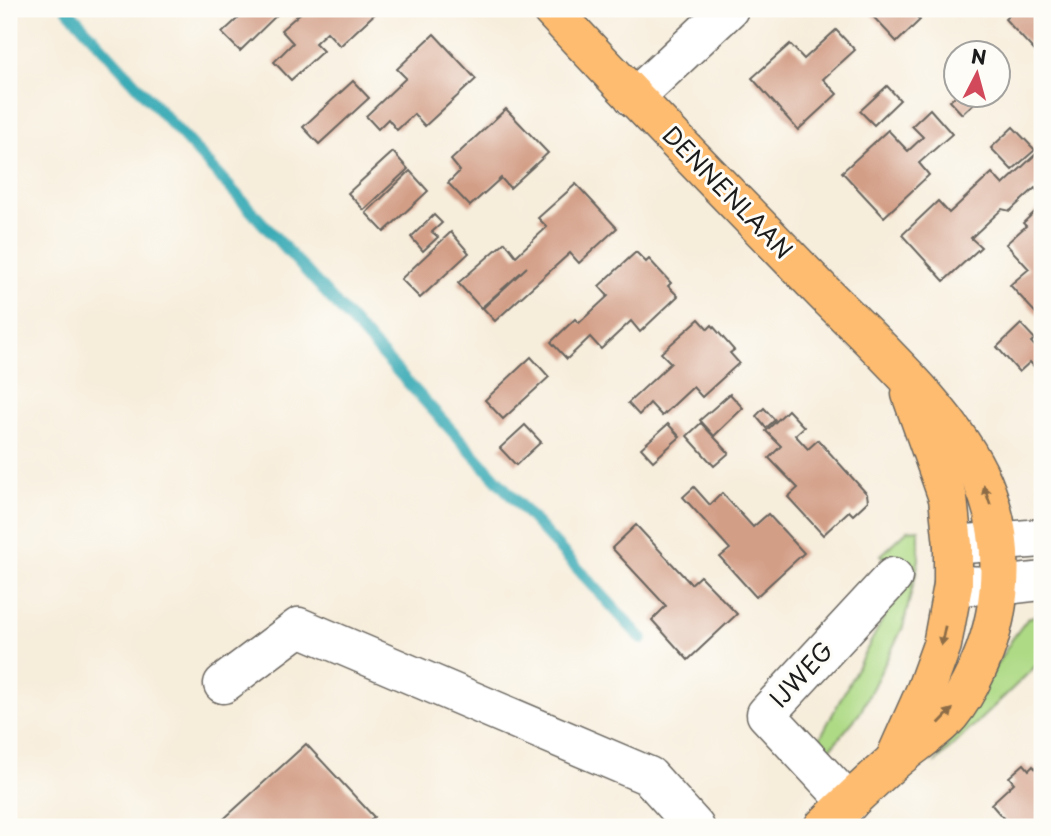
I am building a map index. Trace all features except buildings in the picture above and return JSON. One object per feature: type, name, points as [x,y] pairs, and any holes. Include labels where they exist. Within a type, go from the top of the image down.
[{"type":"main road","name":"DENNENLAAN","points":[[551,9],[904,376],[949,427],[969,454],[984,484],[999,541],[999,586]]},
{"type":"main road","name":"DENNENLAAN","points":[[904,376],[948,498],[953,545]]},
{"type":"main road","name":"IJWEG","points":[[894,761],[942,645],[953,585],[953,545]]},
{"type":"main road","name":"IJWEG","points":[[836,815],[894,761],[950,715],[975,674],[995,620],[999,586]]},
{"type":"street","points":[[634,98],[730,9]]},
{"type":"street","points":[[953,545],[1042,538]]},
{"type":"street","name":"IJWEG","points":[[836,815],[766,714],[893,577]]},
{"type":"street","points":[[953,585],[999,586],[1042,581]]},
{"type":"street","points":[[223,684],[299,627],[649,776],[695,827]]},
{"type":"green space","points":[[919,529],[919,560],[903,627],[860,713],[825,755],[820,738],[903,581],[881,555],[908,530]]},
{"type":"green space","points":[[1042,613],[1042,660],[934,764],[980,699],[993,670],[1013,638],[1028,618]]},
{"type":"waterway","points":[[67,9],[642,639]]}]
